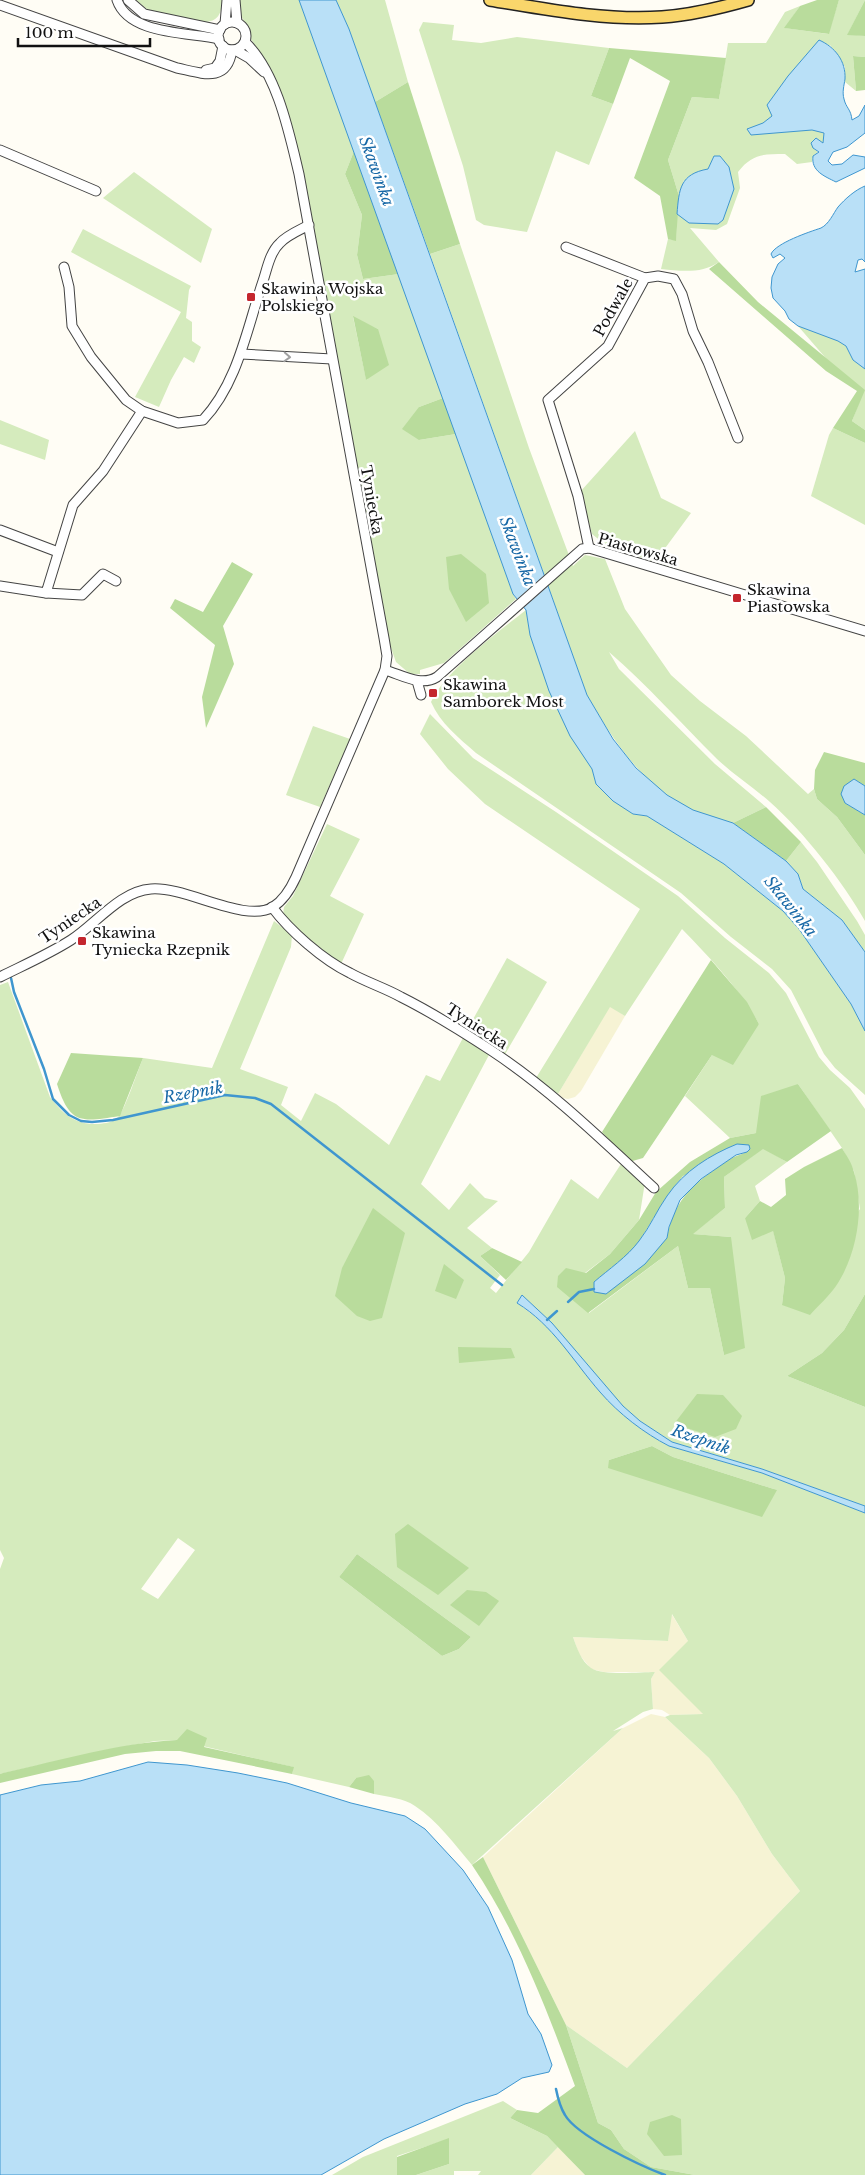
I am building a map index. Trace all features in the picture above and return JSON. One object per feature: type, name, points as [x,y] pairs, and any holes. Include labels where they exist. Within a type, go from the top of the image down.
[{"type":"main road","points":[[490,0],[614,17],[660,17],[690,14],[748,0]]},
{"type":"street","points":[[117,0],[126,14],[146,26],[222,35],[237,23],[235,0]]},
{"type":"street","points":[[128,0],[144,14],[222,35]]},
{"type":"street","points":[[198,72],[215,68],[220,61],[227,0]]},
{"type":"street","points":[[0,5],[177,68],[213,75],[223,70],[234,50],[245,42]]},
{"type":"street","name":"Tyniecka","points":[[0,977],[72,939],[109,910],[140,891],[151,889],[174,890],[252,912],[272,908],[286,894],[296,877],[385,670],[387,656],[384,638],[309,224],[288,131],[268,77],[255,51],[245,42],[244,28],[237,23]]},
{"type":"street","name":"Tyniecka","points":[[222,35],[234,50],[250,58],[268,77]]},
{"type":"street","points":[[0,150],[96,191]]},
{"type":"street","points":[[64,267],[69,286],[72,326],[91,357],[126,400],[142,411],[178,424],[204,420],[213,410],[241,354],[272,255],[280,243],[309,224]]},
{"type":"street","points":[[566,247],[645,278]]},
{"type":"street","name":"Podwale","points":[[586,548],[578,496],[548,400],[608,346],[645,278],[658,276],[674,279],[682,294],[693,331],[708,362],[738,438]]},
{"type":"street","points":[[241,354],[332,359]]},
{"type":"street","points":[[46,593],[73,505],[102,471],[142,411]]},
{"type":"street","points":[[0,530],[58,552]]},
{"type":"street","name":"Piastowska","points":[[417,681],[428,681],[437,677],[586,548],[865,632]]},
{"type":"street","points":[[0,586],[46,593],[82,595],[103,574],[116,581]]},
{"type":"street","points":[[385,670],[417,681],[421,695]]},
{"type":"street","name":"Tyniecka","points":[[272,908],[280,918],[338,967],[399,995],[494,1052],[570,1110],[654,1188]]},
{"type":"shaded area","points":[[610,1006],[625,1016],[581,1091],[575,1097],[563,1098],[558,1094]]},
{"type":"shaded area","points":[[671,1613],[688,1641],[703,1714],[670,1715],[662,1710],[653,1709],[651,1679],[655,1672],[604,1672],[591,1669],[579,1654],[573,1637],[668,1641]]},
{"type":"shaded area","points":[[651,1714],[665,1717],[709,1758],[737,1796],[772,1854],[800,1891],[627,2068],[566,2025],[483,1857],[623,1728]]},
{"type":"shaded area","points":[[558,2147],[585,2175],[531,2175]]},
{"type":"green space","points":[[136,0],[222,0],[218,16],[209,22],[204,22],[204,25],[148,10]]},
{"type":"green space","points":[[239,0],[299,0],[354,151],[345,174],[362,215],[357,255],[363,279],[399,274],[443,398],[419,407],[419,440],[456,434],[516,599],[444,663],[420,670],[420,674],[410,674],[396,662],[386,634],[302,168],[292,129],[271,71],[251,39],[248,28],[241,16]],"holes":[[[353,317],[378,329],[367,380]]]},
{"type":"green space","points":[[336,0],[385,0],[408,82],[375,102],[349,29]]},
{"type":"green space","points":[[817,0],[839,0],[829,34],[784,28],[800,6]]},
{"type":"green space","points":[[839,0],[865,0],[848,34],[865,36],[865,57],[853,56],[856,91],[845,82],[845,67],[830,45],[775,95],[767,105],[795,122],[824,133],[824,144],[813,148],[818,152],[813,156],[812,162],[797,164],[785,154],[770,154],[753,158],[738,172],[740,188],[727,224],[716,230],[690,228],[719,262],[698,270],[661,269],[668,239],[676,240],[677,214],[691,218],[684,180],[679,196],[668,160],[692,97],[719,99],[728,43],[766,43],[785,12],[800,6],[785,28],[828,34]]},
{"type":"green space","points":[[865,0],[865,36],[847,35]]},
{"type":"green space","points":[[423,22],[454,25],[452,40],[481,43],[517,37],[609,48],[591,96],[613,104],[589,165],[556,151],[527,232],[484,225],[476,220],[463,166],[419,30]]},
{"type":"green space","points":[[609,48],[726,58],[719,99],[692,97],[668,160],[679,196],[676,241],[668,239],[660,196],[634,178],[670,81],[630,58],[613,104],[591,96]]},
{"type":"green space","points":[[853,56],[865,57],[865,90],[856,91]]},
{"type":"green space","points":[[408,82],[460,244],[430,254],[375,102]]},
{"type":"green space","points":[[354,151],[399,274],[363,279],[357,255],[362,215],[345,174]]},
{"type":"green space","points":[[134,172],[212,229],[201,263],[103,198]]},
{"type":"green space","points":[[83,229],[191,286],[186,318],[192,322],[192,341],[201,347],[194,363],[184,357],[159,407],[135,397],[181,312],[71,252]]},
{"type":"green space","points":[[460,244],[529,448],[573,566],[585,555],[605,559],[625,609],[671,675],[700,701],[746,736],[808,794],[814,789],[817,799],[837,817],[865,855],[865,921],[846,890],[796,827],[770,802],[717,759],[609,652],[619,669],[715,764],[766,807],[733,823],[707,816],[674,800],[658,788],[631,761],[597,713],[587,695],[430,254]]},
{"type":"green space","points":[[719,262],[758,302],[865,390],[852,421],[865,430],[865,443],[833,428],[857,391],[826,371],[709,269]]},
{"type":"green space","points":[[353,316],[378,329],[389,365],[366,380]]},
{"type":"green space","points":[[798,326],[838,340],[846,346],[853,360],[865,369],[865,430],[852,421],[864,390],[830,363]]},
{"type":"green space","points":[[443,398],[456,434],[419,440],[402,429],[419,407]]},
{"type":"green space","points":[[0,420],[49,440],[45,460],[0,444]]},
{"type":"green space","points":[[833,428],[865,443],[865,525],[811,496],[829,435]]},
{"type":"green space","points":[[635,431],[661,498],[691,513],[663,551],[674,568],[607,546],[592,534],[580,492]]},
{"type":"green space","points":[[461,554],[486,574],[489,603],[466,622],[449,589],[446,557]]},
{"type":"green space","points":[[232,562],[253,574],[223,626],[234,664],[206,728],[202,697],[215,645],[170,608],[175,599],[203,612]]},
{"type":"green space","points":[[526,610],[530,635],[592,769],[596,784],[633,814],[647,816],[724,864],[783,911],[799,929],[851,1004],[865,1031],[865,1095],[835,1068],[824,1054],[791,990],[772,969],[731,937],[681,893],[476,753],[450,730],[439,717],[431,702],[438,690],[473,653]]},
{"type":"green space","points":[[430,714],[473,758],[556,812],[678,896],[725,938],[769,973],[786,993],[819,1057],[850,1088],[865,1109],[865,1294],[844,1330],[822,1353],[787,1376],[865,1407],[865,1506],[762,1469],[672,1442],[640,1421],[623,1406],[603,1385],[552,1323],[522,1295],[517,1303],[558,1337],[615,1408],[641,1429],[660,1441],[669,1446],[762,1473],[865,1513],[865,2175],[695,2175],[651,2167],[624,2149],[611,2130],[598,2123],[566,2025],[627,2068],[800,1891],[772,1854],[737,1796],[709,1758],[665,1717],[670,1715],[703,1714],[659,1670],[688,1641],[672,1614],[668,1641],[573,1637],[580,1654],[591,1668],[612,1673],[655,1672],[651,1679],[653,1709],[643,1712],[613,1731],[623,1728],[472,1865],[446,1834],[415,1806],[396,1798],[374,1794],[374,1781],[356,1778],[349,1787],[292,1774],[293,1767],[177,1740],[155,1741],[111,1749],[0,1774],[0,1569],[4,1558],[0,1550],[0,985],[8,982],[50,1097],[60,1109],[76,1120],[90,1124],[107,1123],[114,1120],[122,1112],[143,1058],[212,1068],[274,921],[292,935],[291,947],[240,1069],[288,1087],[281,1105],[301,1121],[315,1093],[336,1104],[389,1145],[426,1075],[440,1081],[464,1036],[490,1053],[421,1184],[449,1210],[470,1183],[485,1198],[498,1201],[467,1228],[492,1248],[480,1256],[500,1275],[490,1288],[496,1293],[529,1252],[571,1179],[598,1199],[621,1164],[645,1182],[639,1220],[610,1254],[585,1273],[589,1313],[678,1246],[688,1288],[710,1288],[724,1355],[731,1237],[692,1234],[725,1208],[724,1177],[763,1148],[787,1162],[755,1186],[760,1201],[745,1218],[773,1230],[785,1278],[782,1305],[860,1209],[854,1171],[842,1148],[798,1084],[756,1133],[730,1138],[685,1096],[712,1055],[759,1024],[733,986],[682,929],[625,1016],[610,1007],[558,1094],[536,1078],[640,909],[485,804],[448,769],[420,734]],"holes":[[[652,1446],[673,1457],[777,1490],[609,1460]],[[178,1538],[195,1550],[158,1599],[141,1589]],[[357,1554],[471,1637],[459,1649],[442,1656],[339,1577]]]},
{"type":"green space","points":[[313,726],[350,739],[320,807],[286,795]]},
{"type":"green space","points":[[824,752],[865,763],[865,786],[854,779],[845,803],[865,815],[865,855],[837,817],[817,799],[814,789],[815,770]]},
{"type":"green space","points":[[766,807],[801,842],[786,861],[733,823]]},
{"type":"green space","points":[[327,824],[360,839],[330,896],[364,914],[341,964],[301,933],[283,915],[284,907],[293,896]]},
{"type":"green space","points":[[801,842],[857,921],[865,935],[865,952],[842,920],[803,889],[798,874],[786,861]]},
{"type":"green space","points":[[507,958],[547,982],[504,1056],[466,1032]]},
{"type":"green space","points":[[711,960],[747,1002],[759,1024],[733,1065],[712,1055],[643,1158],[629,1162],[602,1132]]},
{"type":"green space","points":[[71,1053],[143,1058],[120,1116],[86,1119],[72,1114],[57,1084]]},
{"type":"green space","points":[[798,1084],[831,1131],[787,1162],[763,1149],[724,1177],[725,1208],[693,1234],[731,1237],[745,1348],[724,1355],[710,1288],[688,1288],[678,1246],[588,1313],[557,1287],[558,1276],[566,1268],[586,1273],[610,1254],[639,1220],[656,1192],[690,1162],[730,1138],[756,1133],[761,1096]],"holes":[[[750,1149],[718,1167],[689,1191],[675,1211],[667,1238],[606,1294],[594,1282],[631,1252],[667,1196],[683,1176]]]},
{"type":"green space","points":[[842,1148],[852,1165],[859,1200],[859,1215],[854,1246],[836,1286],[810,1315],[782,1305],[785,1278],[773,1231],[752,1240],[745,1218],[760,1201],[771,1207],[786,1195],[785,1179]]},
{"type":"green space","points":[[373,1208],[405,1233],[382,1318],[370,1321],[357,1316],[335,1296],[342,1268]]},
{"type":"green space","points":[[492,1248],[522,1262],[506,1280],[480,1256]]},
{"type":"green space","points":[[444,1264],[464,1280],[456,1299],[435,1291]]},
{"type":"green space","points":[[865,1294],[865,1407],[787,1376],[822,1353],[844,1330]]},
{"type":"green space","points":[[458,1347],[511,1348],[515,1358],[459,1363]]},
{"type":"green space","points":[[697,1394],[723,1395],[742,1416],[736,1429],[715,1437],[674,1424]]},
{"type":"green space","points":[[652,1446],[673,1457],[777,1490],[762,1517],[608,1468],[609,1460]]},
{"type":"green space","points":[[408,1524],[469,1568],[438,1595],[397,1567],[395,1534]]},
{"type":"green space","points":[[357,1554],[471,1637],[459,1649],[442,1656],[339,1577]]},
{"type":"green space","points":[[467,1590],[486,1592],[499,1601],[479,1626],[450,1605]]},
{"type":"green space","points":[[187,1729],[207,1738],[204,1747],[294,1767],[292,1774],[180,1751],[156,1751],[125,1754],[0,1783],[0,1774],[3,1773],[112,1748],[177,1740]]},
{"type":"green space","points":[[369,1775],[374,1781],[374,1794],[349,1787],[356,1778]]},
{"type":"green space","points":[[483,1857],[566,2025],[598,2123],[611,2130],[624,2149],[651,2167],[695,2175],[585,2175],[547,2136],[510,2118],[517,2110],[538,2113],[575,2086],[530,1972],[504,1918],[472,1865]]},
{"type":"green space","points":[[503,2101],[517,2110],[510,2118],[547,2136],[558,2147],[531,2175],[478,2175],[481,2171],[454,2171],[454,2175],[416,2175],[449,2164],[449,2139],[397,2156],[397,2175],[332,2175],[363,2157]]},
{"type":"green space","points":[[672,2115],[681,2119],[682,2155],[664,2156],[647,2134],[650,2122]]},
{"type":"green space","points":[[449,2138],[449,2164],[416,2175],[397,2175],[397,2157]]},
{"type":"water","name":"Skawinka","points":[[299,0],[336,0],[349,29],[587,695],[613,739],[636,768],[667,795],[693,810],[733,823],[786,861],[798,874],[803,889],[842,920],[865,952],[865,1031],[851,1004],[799,929],[783,911],[724,864],[647,816],[633,814],[613,801],[596,784],[592,769],[570,736],[549,691],[530,635],[526,610],[513,594]]},
{"type":"water","points":[[819,40],[835,51],[844,66],[843,96],[851,113],[852,120],[859,116],[865,105],[865,133],[847,147],[833,152],[828,161],[832,165],[842,164],[853,155],[865,157],[865,168],[836,182],[827,178],[814,166],[813,156],[819,152],[813,148],[811,143],[816,138],[823,143],[824,133],[812,130],[751,135],[747,129],[763,123],[772,116],[767,105],[788,76]]},
{"type":"water","points":[[714,156],[720,156],[729,167],[734,189],[723,220],[718,224],[689,223],[677,214],[680,190],[686,179],[699,171],[708,169]]},
{"type":"water","points":[[865,186],[865,262],[862,259],[858,260],[855,272],[865,269],[865,369],[853,360],[846,346],[838,341],[798,326],[789,319],[785,311],[773,298],[771,288],[772,277],[778,264],[785,258],[780,254],[773,258],[771,254],[786,242],[824,226],[844,201],[854,192]]},
{"type":"water","points":[[854,779],[865,786],[865,815],[845,803],[841,794],[844,786]]},
{"type":"water","points":[[737,1144],[749,1145],[750,1149],[747,1152],[736,1155],[701,1179],[680,1200],[669,1227],[667,1238],[645,1264],[606,1294],[594,1292],[594,1282],[634,1247],[647,1230],[667,1196],[681,1179],[707,1159]]},
{"type":"water","points":[[522,1295],[552,1323],[623,1406],[640,1421],[672,1442],[762,1469],[865,1506],[865,1513],[762,1473],[669,1446],[650,1435],[607,1400],[552,1333],[530,1312],[517,1303]]},
{"type":"water","points":[[148,1762],[187,1765],[287,1783],[351,1803],[405,1816],[425,1829],[463,1870],[488,1907],[512,1960],[528,2014],[541,2034],[552,2065],[549,2072],[522,2078],[497,2094],[465,2104],[384,2139],[321,2175],[0,2175],[0,1795],[41,1785],[80,1781]]},
{"type":"waterway","name":"Rzepnik","points":[[11,978],[14,992],[44,1069],[53,1099],[69,1115],[81,1121],[113,1120],[225,1095],[255,1098],[271,1104],[502,1285]]},
{"type":"waterway","points":[[568,1302],[579,1292],[594,1289]]},
{"type":"waterway","points":[[547,1320],[557,1311]]},
{"type":"waterway","points":[[556,2089],[559,2103],[565,2115],[582,2132],[610,2150],[665,2175]]},
{"type":"place","name":"Skawina Wojska Polskiego","points":[[251,297]]},
{"type":"place","name":"Skawina Piastowska","points":[[737,598]]},
{"type":"place","name":"Skawina Samborek Most","points":[[433,693]]},
{"type":"place","name":"Skawina Tyniecka Rzepnik","points":[[82,941]]}]
